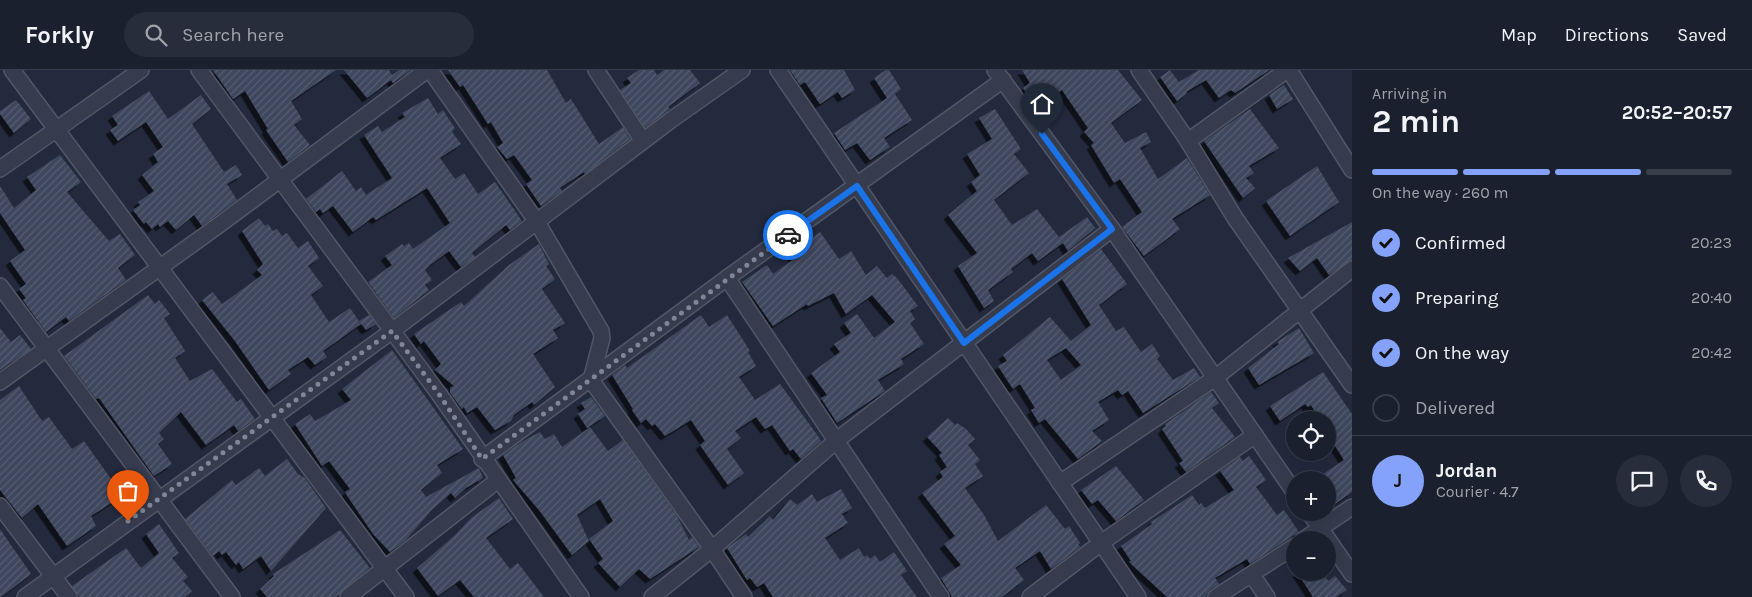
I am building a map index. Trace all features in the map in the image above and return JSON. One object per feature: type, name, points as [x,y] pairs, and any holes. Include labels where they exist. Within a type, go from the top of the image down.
[{"type":"street","points":[[12,70],[406,597]]},
{"type":"street","points":[[0,169],[141,70]]},
{"type":"street","points":[[199,70],[439,394],[482,459],[581,597]]},
{"type":"street","points":[[0,382],[428,70],[537,222],[601,332],[602,338],[591,380]]},
{"type":"street","points":[[596,70],[643,141]]},
{"type":"street","points":[[25,597],[272,416],[392,331],[643,141],[742,70]]},
{"type":"street","points":[[778,70],[1138,597]]},
{"type":"street","points":[[1139,70],[1188,141],[1236,218],[1352,384]]},
{"type":"street","points":[[1188,141],[1288,70],[1352,170]]},
{"type":"street","points":[[482,459],[727,278],[857,186],[999,75],[1112,229],[1286,480]]},
{"type":"street","points":[[652,597],[712,549],[837,440],[1112,229]]},
{"type":"street","points":[[1060,483],[1215,378],[1352,269]]},
{"type":"street","points":[[727,278],[941,597]]},
{"type":"street","points":[[0,286],[232,597]]},
{"type":"street","points":[[591,380],[712,549],[744,597]]},
{"type":"street","points":[[1030,597],[1101,543],[1255,435]]},
{"type":"street","points":[[348,597],[498,480]]},
{"type":"street","points":[[0,506],[69,597]]},
{"type":"street","points":[[1317,531],[1352,507]]},
{"type":"street","points":[[1315,521],[1352,574]]},
{"type":"street","points":[[1216,597],[1286,552]]},
{"type":"street","points":[[1252,575],[1267,597]]},
{"type":"building","points":[[213,70],[336,70],[291,101],[302,119],[294,125],[310,145],[288,162],[266,130],[268,129],[245,91],[233,99]]},
{"type":"building","points":[[344,70],[389,70],[392,75],[399,70],[411,70],[393,83],[391,80],[367,98]]},
{"type":"building","points":[[448,70],[547,70],[566,103],[571,99],[599,144],[623,127],[630,139],[585,174],[584,172],[560,188],[562,191],[541,206],[526,184],[532,180],[514,155],[507,159],[497,147],[503,143],[491,122],[488,124],[463,85],[460,87]]},
{"type":"building","points":[[639,70],[654,70],[657,75],[664,70],[690,70],[700,83],[668,107],[670,109],[645,128],[620,90],[631,83],[627,78]]},
{"type":"building","points":[[790,70],[844,70],[855,90],[842,98],[838,92],[820,104],[805,82],[800,85]]},
{"type":"building","points":[[889,70],[901,89],[895,94],[912,120],[884,138],[890,147],[870,160],[857,143],[845,150],[834,133],[887,98],[874,78]]},
{"type":"building","points":[[1022,70],[1118,70],[1142,100],[1111,123],[1125,143],[1146,132],[1151,142],[1140,148],[1158,179],[1187,158],[1210,195],[1172,219],[1180,229],[1144,256],[1122,227],[1142,212],[1120,179],[1114,183],[1091,145],[1094,143],[1084,132],[1088,128],[1062,90],[1036,107],[1023,88],[1030,83]]},
{"type":"building","points":[[1170,70],[1179,82],[1199,70],[1269,70],[1235,93],[1231,90],[1219,98],[1206,80],[1186,92],[1177,101],[1160,77]]},
{"type":"building","points":[[1284,85],[1293,99],[1277,109],[1269,95]]},
{"type":"building","points":[[149,91],[168,119],[201,95],[211,109],[192,124],[224,172],[236,165],[242,175],[227,184],[237,200],[202,226],[194,215],[176,230],[168,221],[160,227],[158,224],[152,229],[146,222],[144,224],[133,210],[140,205],[138,202],[154,191],[142,175],[158,162],[153,154],[163,147],[146,122],[118,141],[110,130],[118,125],[112,116]]},
{"type":"building","points":[[428,98],[438,114],[443,110],[455,128],[452,132],[461,144],[440,158],[455,179],[464,173],[478,194],[495,182],[522,221],[510,230],[506,225],[472,253],[475,257],[461,267],[449,251],[430,265],[425,270],[432,280],[425,285],[429,290],[394,318],[368,282],[392,265],[385,256],[402,244],[404,246],[409,243],[413,249],[450,223],[427,188],[376,220],[373,217],[353,232],[333,206],[323,213],[320,209],[316,212],[306,199],[342,171],[356,191],[361,187],[366,195],[392,178],[364,135],[378,126],[382,132],[405,117],[402,113]]},
{"type":"building","points":[[16,100],[31,119],[14,133],[0,114],[0,111]]},
{"type":"building","points":[[995,109],[1021,149],[1014,154],[1029,173],[994,200],[1012,225],[1037,209],[1059,237],[1087,217],[1095,228],[1068,251],[1063,243],[1038,261],[1032,253],[1011,269],[1013,272],[988,290],[994,301],[984,308],[958,266],[977,253],[948,215],[977,191],[971,182],[980,175],[967,154],[992,139],[979,118]]},
{"type":"building","points":[[1250,109],[1279,148],[1249,166],[1254,173],[1246,178],[1255,188],[1243,198],[1204,141]]},
{"type":"building","points":[[60,155],[81,182],[67,192],[109,241],[120,234],[135,255],[118,268],[126,280],[69,321],[66,317],[46,332],[23,300],[26,298],[19,289],[26,284],[10,261],[25,250],[0,213],[0,186],[14,208],[36,190],[27,177]]},
{"type":"building","points":[[1317,166],[1339,202],[1290,236],[1266,201]]},
{"type":"building","points":[[259,218],[265,226],[268,224],[273,231],[277,229],[282,236],[287,233],[298,248],[308,241],[319,258],[308,266],[323,286],[311,295],[329,322],[350,308],[361,324],[323,351],[327,357],[315,365],[308,357],[288,370],[291,374],[269,390],[235,341],[202,300],[213,292],[222,304],[262,275],[257,270],[263,264],[242,231]]},
{"type":"building","points":[[1352,222],[1352,260],[1329,275],[1317,258],[1300,271],[1288,258]]},
{"type":"building","points":[[820,232],[839,259],[851,251],[866,275],[877,266],[887,278],[892,274],[897,278],[918,306],[910,311],[915,319],[910,323],[924,344],[901,359],[904,364],[878,380],[885,391],[837,423],[821,398],[827,395],[811,373],[840,352],[834,344],[851,333],[844,323],[857,314],[874,338],[895,322],[872,295],[846,314],[834,293],[808,306],[807,304],[773,326],[742,282],[767,265],[773,274],[794,259],[790,254]]},
{"type":"building","points":[[539,244],[549,264],[546,266],[555,279],[542,289],[565,323],[553,330],[558,338],[533,354],[555,387],[534,405],[532,402],[514,415],[511,421],[495,430],[477,407],[467,413],[464,407],[462,409],[450,393],[450,388],[454,386],[435,370],[441,364],[424,341],[421,344],[414,334],[461,302],[464,306],[509,265]]},
{"type":"building","points":[[1101,249],[1127,284],[1099,305],[1116,331],[1124,327],[1141,352],[1152,344],[1160,356],[1157,359],[1173,380],[1194,368],[1200,377],[1143,413],[1128,391],[1122,395],[1118,390],[1098,402],[1109,420],[1092,431],[1102,441],[1078,459],[1045,419],[1039,423],[1031,410],[1035,408],[1020,384],[1013,389],[998,366],[1007,361],[1003,355],[1050,317],[1071,341],[1091,325],[1062,279]],"holes":[[[1066,348],[1081,365],[1061,380],[1047,360]]]},
{"type":"building","points":[[148,295],[155,304],[159,300],[170,314],[164,318],[185,351],[175,358],[190,381],[212,369],[237,402],[241,399],[255,419],[238,431],[234,425],[206,445],[181,412],[159,433],[164,439],[158,444],[172,464],[154,476],[99,398],[96,399],[64,356]]},
{"type":"building","points":[[369,315],[376,324],[366,330],[359,321]]},
{"type":"building","points":[[701,315],[709,327],[727,315],[750,351],[748,352],[756,366],[739,377],[755,400],[780,384],[818,436],[821,441],[801,459],[793,449],[790,451],[772,425],[765,429],[756,417],[735,431],[741,438],[727,449],[744,473],[728,485],[700,445],[705,441],[691,420],[665,436],[655,424],[652,426],[646,419],[641,423],[612,375],[625,365],[627,368]]},
{"type":"building","points":[[0,328],[11,342],[20,335],[31,349],[0,370]]},
{"type":"building","points":[[1299,328],[1314,353],[1259,385],[1248,368],[1279,344],[1277,342]]},
{"type":"building","points":[[392,350],[463,449],[437,465],[442,473],[421,490],[426,497],[479,468],[483,478],[466,488],[455,498],[451,493],[431,511],[405,541],[390,552],[373,534],[348,497],[345,492],[350,489],[329,461],[322,466],[295,424],[310,414],[315,421],[351,400],[342,389]]},
{"type":"building","points":[[1323,372],[1352,414],[1352,492],[1336,503],[1336,471],[1328,471],[1344,460],[1336,448],[1336,411],[1315,411],[1311,405],[1308,407],[1305,404],[1295,411],[1286,411],[1286,417],[1280,421],[1270,406]]},
{"type":"building","points":[[19,386],[42,421],[49,417],[72,449],[84,441],[114,483],[124,476],[133,489],[91,516],[96,526],[67,546],[38,504],[22,518],[0,490],[0,400]]},
{"type":"building","points":[[1211,392],[1219,403],[1212,408],[1235,437],[1186,472],[1179,463],[1183,461],[1162,429],[1166,426],[1165,424]]},
{"type":"building","points":[[591,397],[605,416],[587,428],[578,414],[585,409],[581,403]]},
{"type":"building","points":[[948,418],[955,425],[957,423],[966,429],[975,439],[968,445],[980,460],[975,464],[983,476],[965,488],[984,515],[998,541],[1046,505],[1065,529],[1069,526],[1080,543],[1078,544],[1080,547],[1051,569],[1040,551],[1015,568],[1024,580],[1002,597],[952,597],[941,578],[961,565],[944,544],[955,536],[922,493],[943,477],[940,472],[947,467],[939,455],[942,453],[927,437]]},
{"type":"building","points":[[590,427],[608,451],[623,440],[677,516],[689,540],[692,537],[699,547],[650,579],[639,569],[620,587],[598,563],[603,559],[589,539],[613,521],[600,499],[577,515],[589,541],[572,555],[539,510],[513,480],[516,478],[503,455],[540,432],[545,439],[554,434],[562,447]]},
{"type":"building","points":[[1249,456],[1266,480],[1256,487],[1277,515],[1284,510],[1286,521],[1292,521],[1298,531],[1286,531],[1286,540],[1250,564],[1247,559],[1215,578],[1219,584],[1211,589],[1205,597],[1167,597],[1129,562],[1131,561],[1121,546],[1152,524],[1151,522],[1192,495],[1199,505],[1201,503],[1205,508],[1234,490],[1220,471],[1240,457],[1243,461]]},
{"type":"building","points":[[287,459],[298,474],[305,478],[326,508],[271,571],[261,556],[243,569],[239,562],[236,565],[226,552],[222,555],[219,551],[213,556],[185,519],[232,480],[236,485],[259,468],[265,476]]},
{"type":"building","points":[[1116,466],[1144,500],[1116,521],[1098,500],[1092,504],[1081,490]]},
{"type":"building","points":[[841,489],[852,508],[842,514],[848,523],[825,538],[840,560],[859,548],[864,557],[867,555],[870,559],[875,555],[880,562],[894,552],[907,571],[901,575],[917,597],[773,597],[764,583],[757,587],[750,578],[747,580],[727,548],[746,534],[748,537],[770,516],[773,520],[790,499],[797,505],[812,494],[817,502]]},
{"type":"building","points":[[499,498],[513,519],[486,538],[510,569],[518,563],[544,597],[474,597],[460,580],[438,596],[417,568],[455,535],[471,518]]},
{"type":"building","points":[[159,524],[179,553],[172,558],[188,577],[183,581],[192,591],[185,597],[79,597],[72,586],[126,548],[141,568],[159,553],[146,534]]},
{"type":"building","points":[[0,529],[31,574],[1,597],[0,597]]},
{"type":"building","points":[[340,530],[370,568],[336,597],[267,597],[260,589],[274,576],[273,574]]},
{"type":"building","points":[[1336,577],[1347,590],[1336,597],[1313,597],[1303,581],[1336,581]]},
{"type":"way so far","points":[[128,521],[392,331],[439,394],[482,459],[788,235]]},
{"type":"route","points":[[788,235],[857,186],[964,343],[1112,229],[1042,134]]}]
